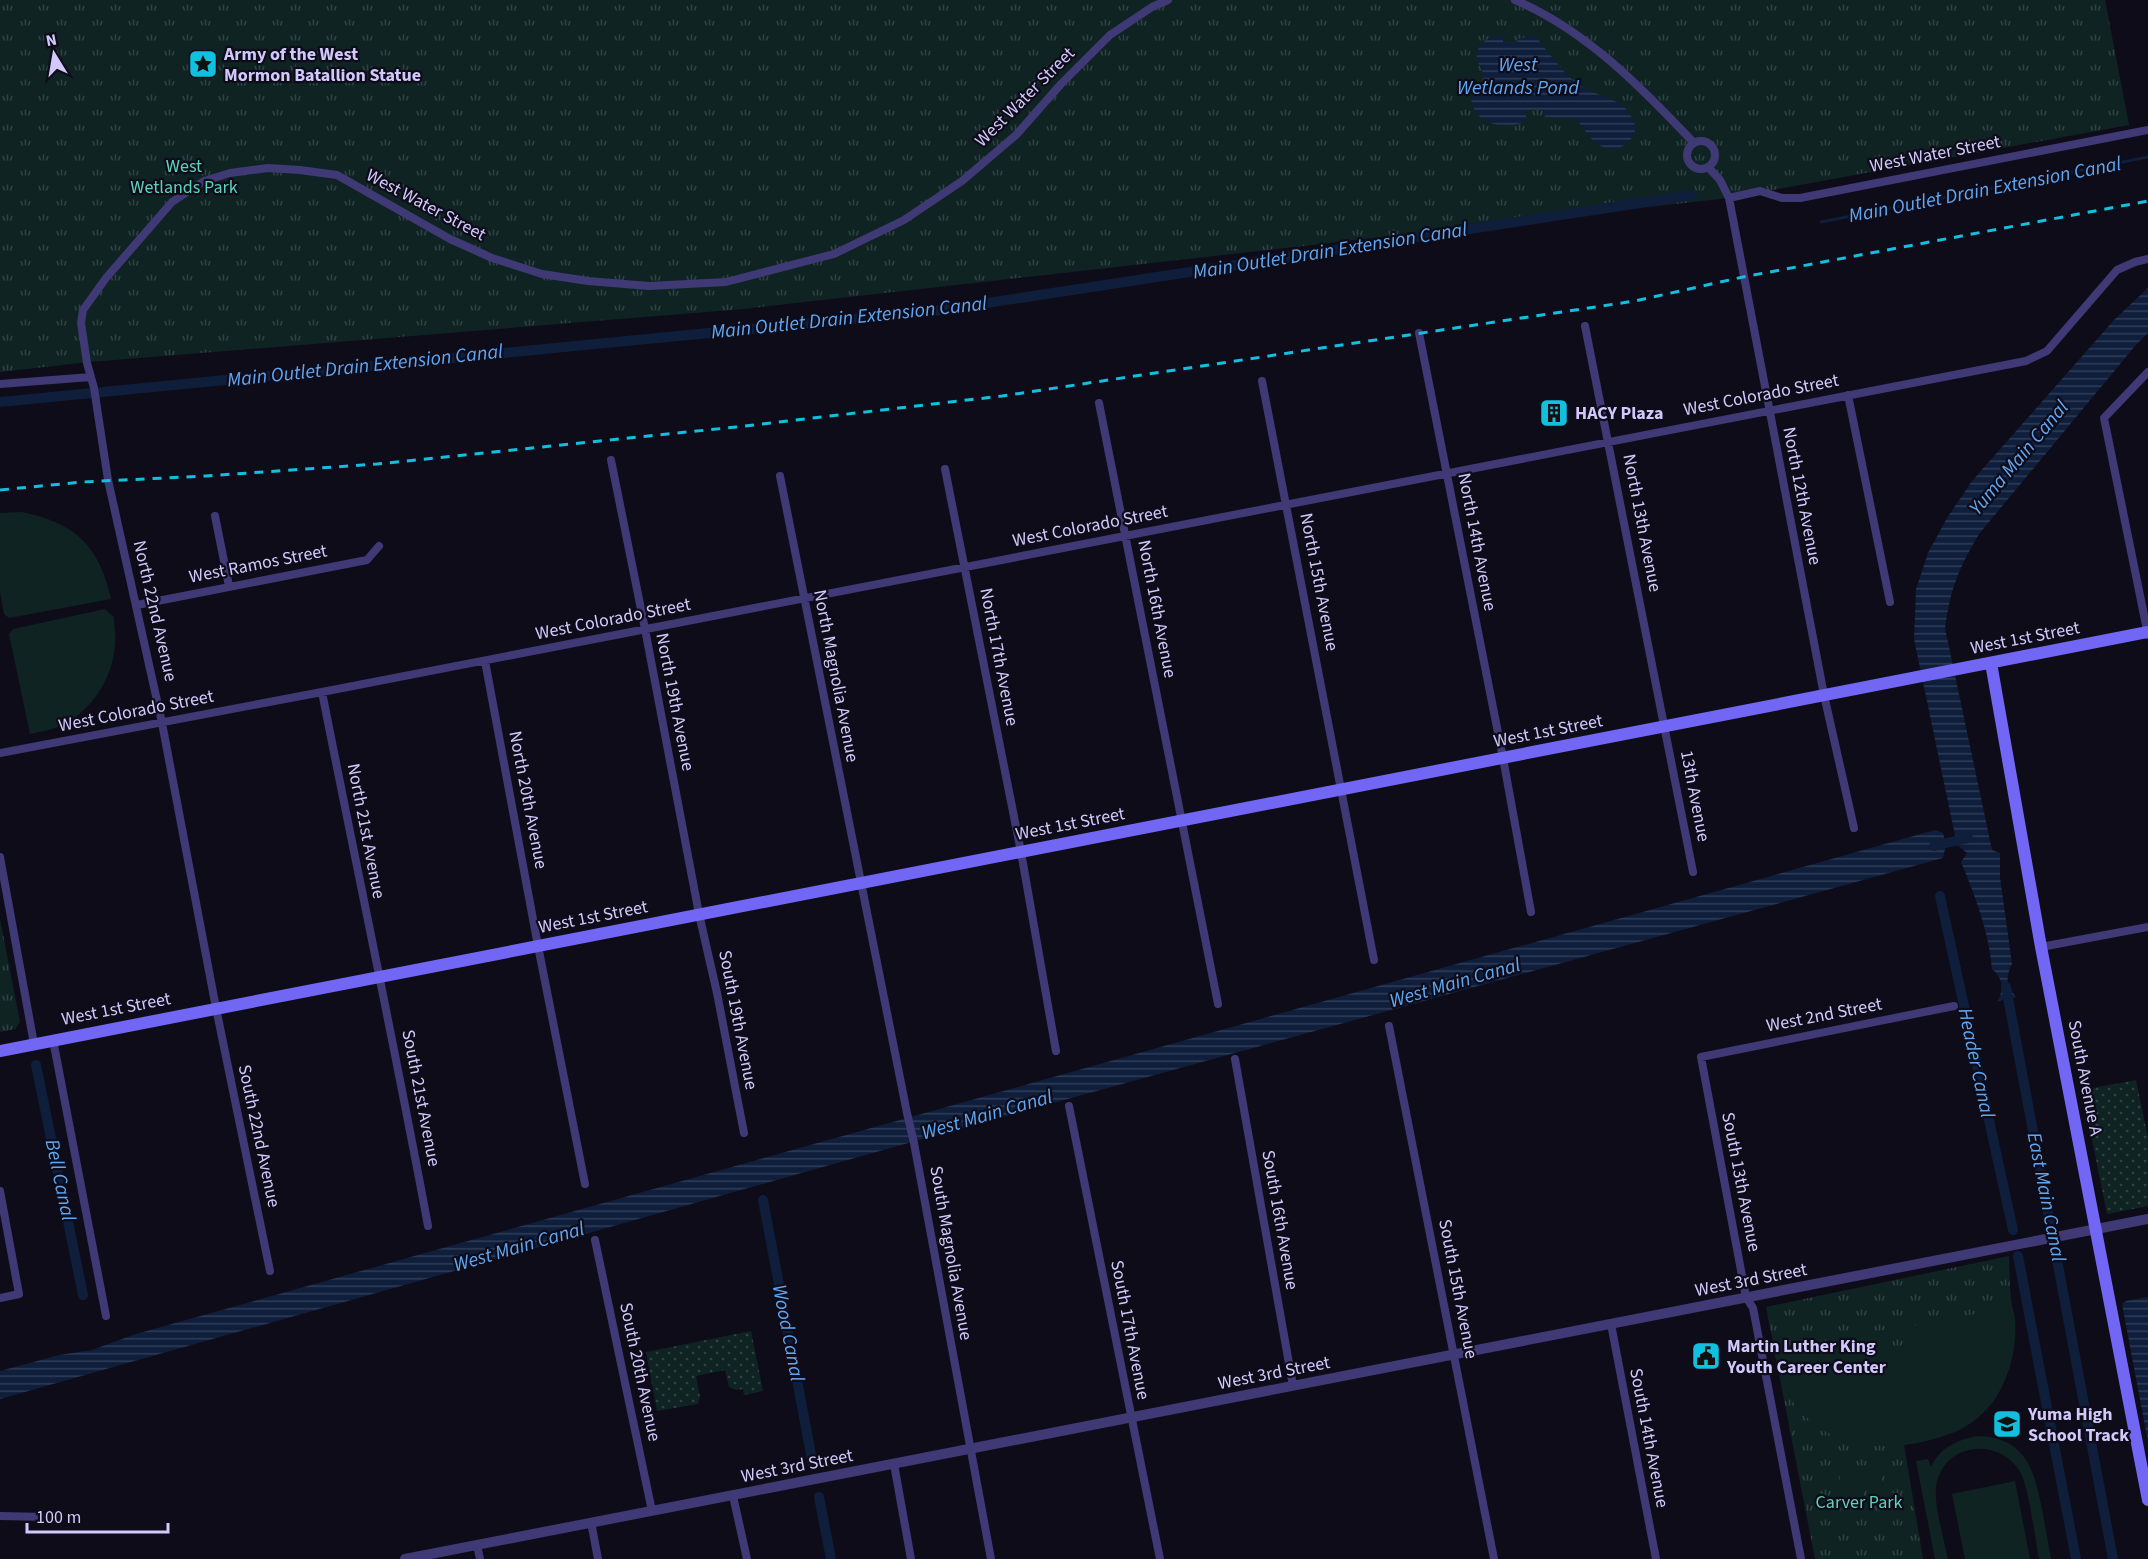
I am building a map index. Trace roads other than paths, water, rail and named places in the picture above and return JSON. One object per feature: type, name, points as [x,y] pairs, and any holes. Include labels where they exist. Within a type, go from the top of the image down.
[{"type":"main road","name":"West 1st Street","points":[[0,1051],[2148,633]]},
{"type":"main road","name":"South Avenue A","points":[[1991,663],[2041,947],[2148,1500]]},
{"type":"street","name":"West Water Street","points":[[87,363],[81,323],[83,310],[106,278],[172,201],[204,181],[230,173],[268,168],[337,176],[450,239],[492,258],[542,274],[588,281],[649,286],[726,282],[834,254],[904,220],[962,181],[1016,135],[1061,84],[1110,35],[1152,7],[1168,0]]},
{"type":"street","points":[[1515,0],[1546,14],[1592,46],[1652,97],[1694,143]]},
{"type":"street","name":"West Water Street","points":[[1729,198],[1760,190],[1782,198],[1800,198],[2148,130]]},
{"type":"street","points":[[1704,141],[1714,150],[1714,160],[1708,167],[1695,168],[1688,161],[1688,148],[1694,143],[1704,141]]},
{"type":"street","name":"North 12th Avenue","points":[[1708,167],[1720,180],[1729,198],[1824,695],[1854,828]]},
{"type":"street","name":"West Colorado Street","points":[[0,753],[485,661],[2026,361],[2047,351],[2116,270],[2148,259]]},
{"type":"street","name":"North 13th Avenue","points":[[1585,326],[1665,726]]},
{"type":"street","name":"North 14th Avenue","points":[[1419,333],[1503,758]]},
{"type":"street","name":"North 22nd Avenue","points":[[87,363],[94,388],[108,480],[162,723],[216,1008]]},
{"type":"street","points":[[2148,372],[2104,418],[2148,633]]},
{"type":"street","points":[[0,384],[91,377]]},
{"type":"street","name":"North 15th Avenue","points":[[1262,381],[1341,789]]},
{"type":"street","points":[[1848,395],[1890,602]]},
{"type":"street","name":"North 16th Avenue","points":[[1099,403],[1180,820]]},
{"type":"street","name":"North 19th Avenue","points":[[611,460],[699,914]]},
{"type":"street","name":"North 17th Avenue","points":[[945,469],[1021,852]]},
{"type":"street","name":"North Magnolia Avenue","points":[[780,476],[861,883]]},
{"type":"street","points":[[216,516],[229,586]]},
{"type":"street","name":"West Ramos Street","points":[[137,605],[368,560],[379,546]]},
{"type":"street","name":"North 20th Avenue","points":[[485,661],[538,946]]},
{"type":"street","name":"North 21st Avenue","points":[[322,692],[378,977]]},
{"type":"street","name":"13th Avenue","points":[[1665,726],[1694,872]]},
{"type":"street","points":[[1503,758],[1531,912]]},
{"type":"street","points":[[1341,789],[1374,960]]},
{"type":"street","points":[[1180,820],[1218,1004]]},
{"type":"street","points":[[1021,852],[1056,1051]]},
{"type":"street","points":[[0,857],[34,1044]]},
{"type":"street","name":"South Magnolia Avenue","points":[[861,883],[914,1143],[991,1559]]},
{"type":"street","name":"South 19th Avenue","points":[[699,914],[717,993],[744,1134]]},
{"type":"street","points":[[2041,947],[2148,927]]},
{"type":"street","points":[[538,946],[585,1184]]},
{"type":"street","name":"South 21st Avenue","points":[[378,977],[397,1055],[428,1226]]},
{"type":"street","name":"West 2nd Street","points":[[1701,1057],[1954,1006]]},
{"type":"street","name":"South 22nd Avenue","points":[[216,1008],[270,1271]]},
{"type":"street","name":"South 15th Avenue","points":[[1389,1026],[1494,1559]]},
{"type":"street","points":[[53,1040],[106,1316]]},
{"type":"street","name":"South 13th Avenue","points":[[1701,1057],[1746,1298],[1753,1308],[1801,1559]]},
{"type":"street","name":"South 16th Avenue","points":[[1235,1059],[1293,1386]]},
{"type":"street","name":"South 17th Avenue","points":[[1069,1106],[1160,1559]]},
{"type":"street","points":[[0,1191],[19,1294],[0,1298]]},
{"type":"street","name":"West 3rd Street","points":[[405,1559],[2148,1219]]},
{"type":"street","name":"South 20th Avenue","points":[[595,1240],[652,1511]]},
{"type":"street","name":"South 14th Avenue","points":[[1611,1324],[1656,1559]]},
{"type":"street","points":[[894,1464],[911,1559]]},
{"type":"street","points":[[733,1496],[747,1559]]},
{"type":"street","points":[[0,1516],[46,1517]]},
{"type":"street","points":[[591,1522],[598,1559]]},
{"type":"street","points":[[477,1545],[480,1559]]},
{"type":"water","name":"West Wetlands Pond","points":[[1498,35],[1503,36],[1503,42],[1517,43],[1518,39],[1534,35],[1575,82],[1619,103],[1626,109],[1636,128],[1631,139],[1622,147],[1605,148],[1593,140],[1577,120],[1545,117],[1543,110],[1526,110],[1526,121],[1518,124],[1500,125],[1484,120],[1473,107],[1471,98],[1484,77],[1477,54],[1483,43]]},
{"type":"water","name":"Yuma Main Canal","points":[[2148,288],[2148,333],[1979,534],[1961,569],[1950,601],[1945,628],[1992,850],[2000,853],[2000,877],[2012,964],[2008,973],[2008,982],[2017,997],[1998,1001],[2001,984],[1992,969],[1985,928],[1961,862],[1967,853],[1957,845],[1914,639],[1916,589],[1928,553],[1947,518],[1972,481],[2114,320]]},
{"type":"water","points":[[1935,830],[1943,833],[1946,845],[1943,858],[901,1145],[0,1399],[0,1371],[59,1355],[92,1350],[136,1334]]},
{"type":"water","points":[[2148,1297],[2148,1442],[2122,1304],[2126,1301]]},
{"type":"waterway","name":"Main Outlet Drain Extension Canal","points":[[1821,222],[2148,157]]},
{"type":"waterway","name":"Main Outlet Drain Extension Canal","points":[[0,402],[935,311],[1692,195]]},
{"type":"waterway","name":"West Main Canal","points":[[1934,846],[1968,838]]},
{"type":"waterway","name":"Header Canal","points":[[1940,896],[2013,1230]]},
{"type":"waterway","name":"East Main Canal","points":[[2006,987],[2113,1559]]},
{"type":"waterway","name":"Bell Canal","points":[[36,1065],[83,1295]]},
{"type":"waterway","name":"Wood Canal","points":[[763,1200],[813,1465]]},
{"type":"waterway","name":"Header Canal","points":[[2018,1256],[2076,1559]]},
{"type":"waterway","name":"Wood Canal","points":[[819,1497],[831,1559]]},
{"type":"railway","points":[[0,490],[82,482],[377,464],[736,427],[1002,396],[1635,301],[1743,277],[2148,201]]},
{"type":"place","name":"Army of the West Mormon Batallion Statue","points":[[203,64]]},
{"type":"place","name":"HACY Plaza","points":[[1554,413]]},
{"type":"place","name":"Martin Luther King Youth Career Center","points":[[1706,1356]]},
{"type":"place","name":"Yuma High School Track","points":[[2007,1424]]},
{"type":"park label","name":"West Wetlands Park","points":[[184,176]]},
{"type":"park label","name":"Carver Park","points":[[1859,1502]]}]
